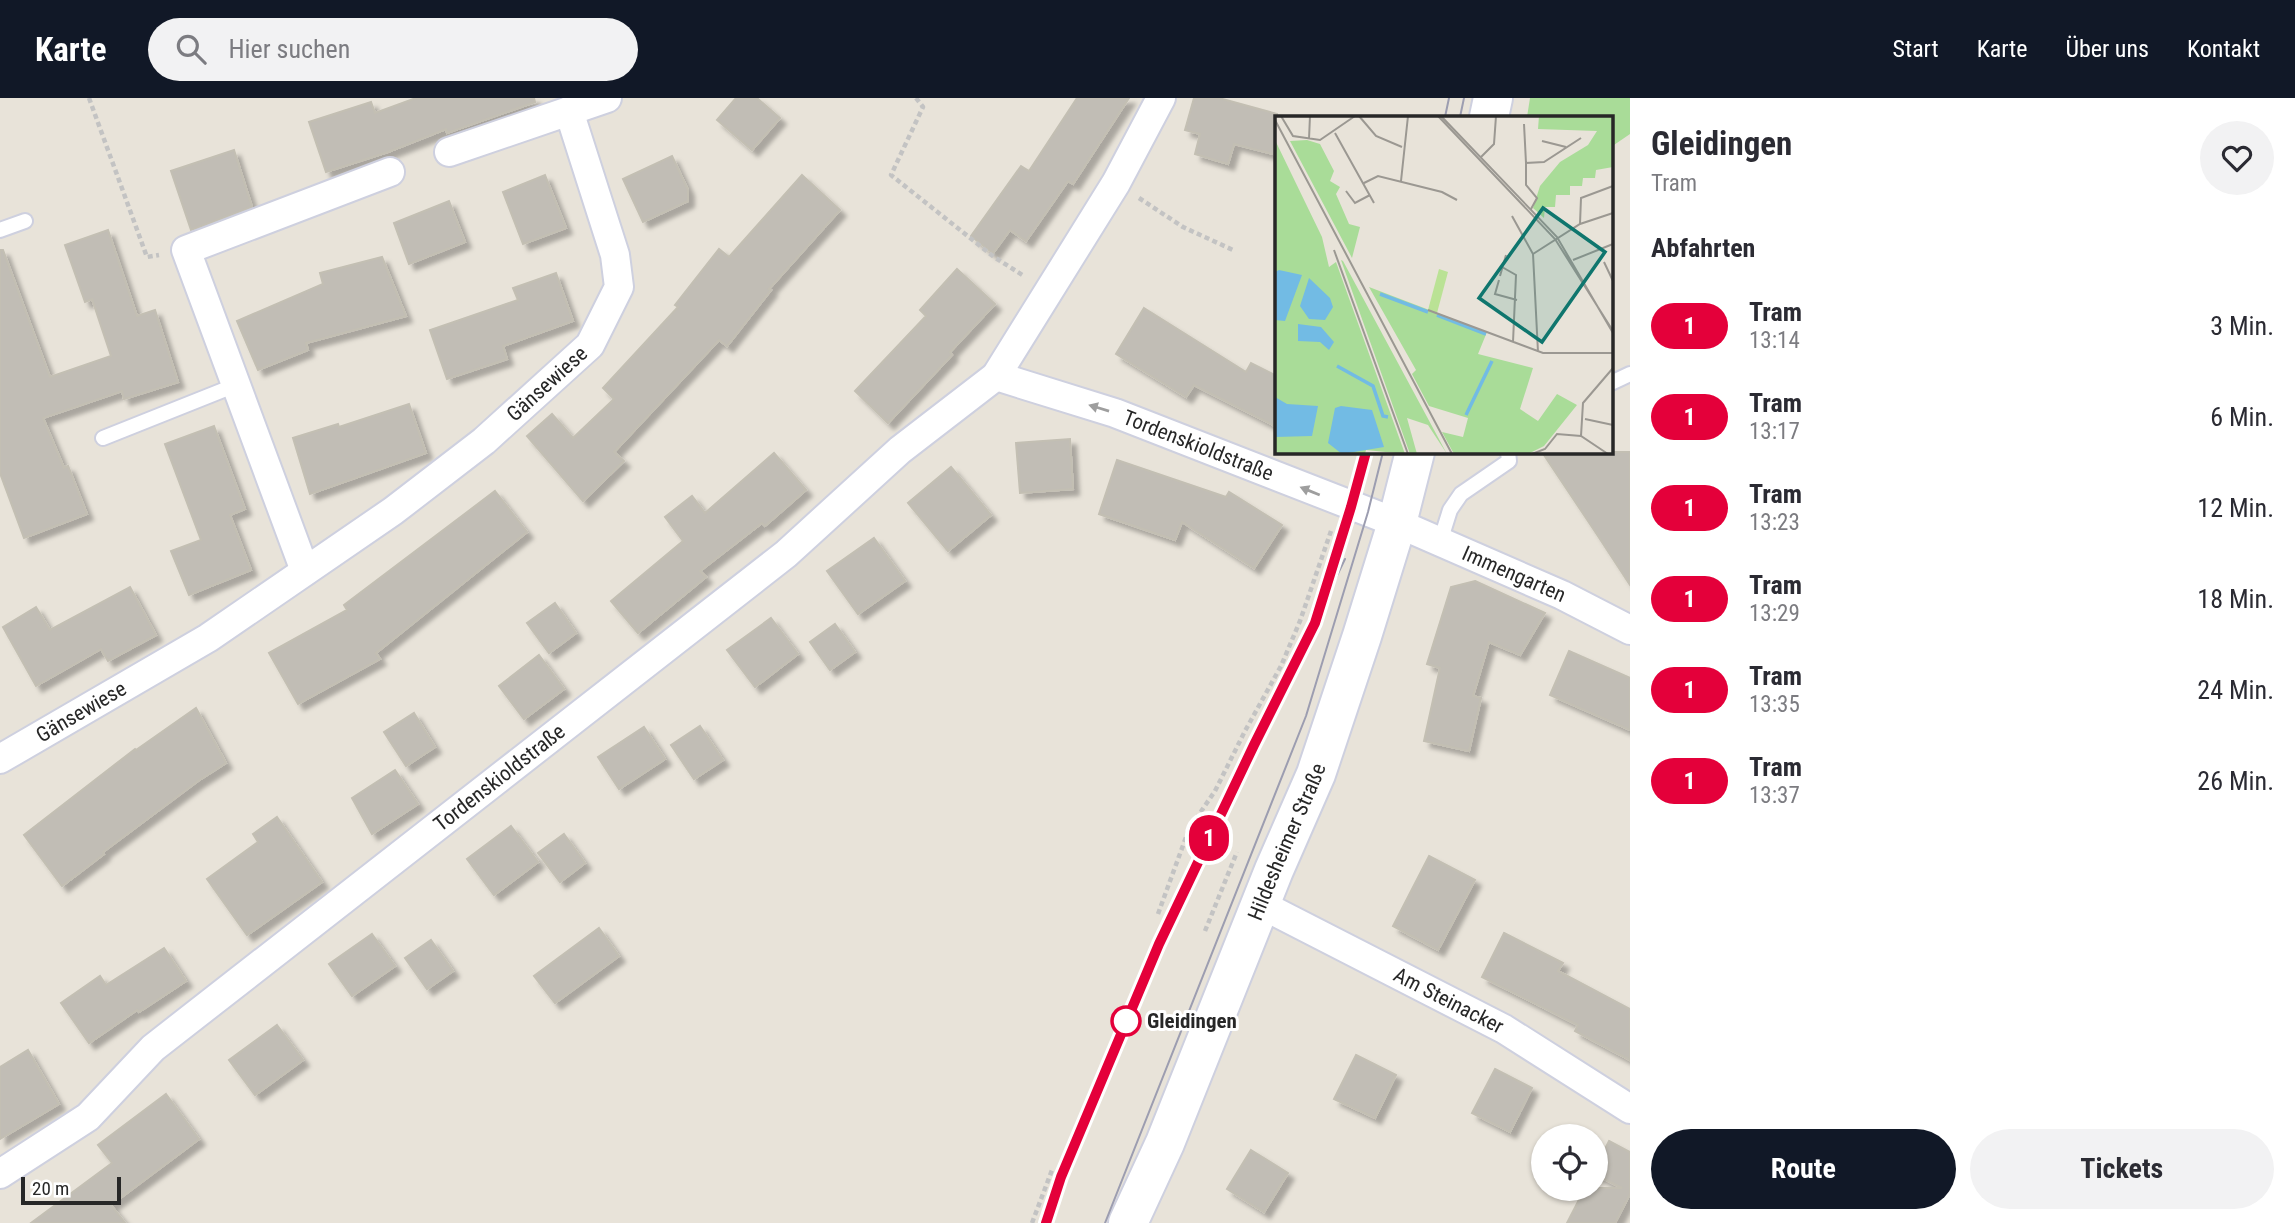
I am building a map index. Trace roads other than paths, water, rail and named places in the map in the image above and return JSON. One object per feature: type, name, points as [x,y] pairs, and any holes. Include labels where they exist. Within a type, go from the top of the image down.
[{"type":"street","points":[[449,152],[607,98]]},
{"type":"street","name":"Tordenskioldstraße","points":[[0,1174],[88,1117],[153,1048],[786,554],[900,450],[996,376],[1116,183],[1161,98]]},
{"type":"street","points":[[1489,116],[1493,98]]},
{"type":"street","name":"Gänsewiese","points":[[0,759],[208,638],[393,512],[484,441],[590,345],[619,287],[615,255],[569,111]]},
{"type":"street","points":[[306,571],[186,250],[390,173]]},
{"type":"street","name":"Tordenskioldstraße","points":[[996,376],[1115,413],[1397,523]]},
{"type":"street","name":"Hildesheimer Straße","points":[[1128,1223],[1165,1143],[1260,904],[1316,774],[1397,523],[1415,453]]},
{"type":"street","name":"Immengarten","points":[[1397,523],[1562,595],[1630,630]]},
{"type":"street","name":"Am Steinacker","points":[[1260,904],[1504,1029],[1630,1109]]},
{"type":"lane","points":[[0,230],[25,221]]},
{"type":"lane","points":[[1612,383],[1630,374]]},
{"type":"lane","points":[[103,438],[236,385]]},
{"type":"lane","points":[[1440,542],[1450,510],[1461,494],[1509,461],[1508,453]]},
{"type":"tram line","points":[[1445,116],[1449,98]]},
{"type":"tram line","points":[[1460,116],[1464,98]]},
{"type":"tram line","points":[[1331,573],[1366,453]]},
{"type":"tram line","name":"1","points":[[1046,1223],[1061,1177],[1159,944],[1315,623],[1366,453]]},
{"type":"tram line","points":[[1105,1223],[1306,716],[1368,512],[1383,453]]},
{"type":"tram line","points":[[1046,1223],[1061,1177],[1159,944],[1345,559]]},
{"type":"place","name":"Gleidingen","points":[[1126,1021]]}]
